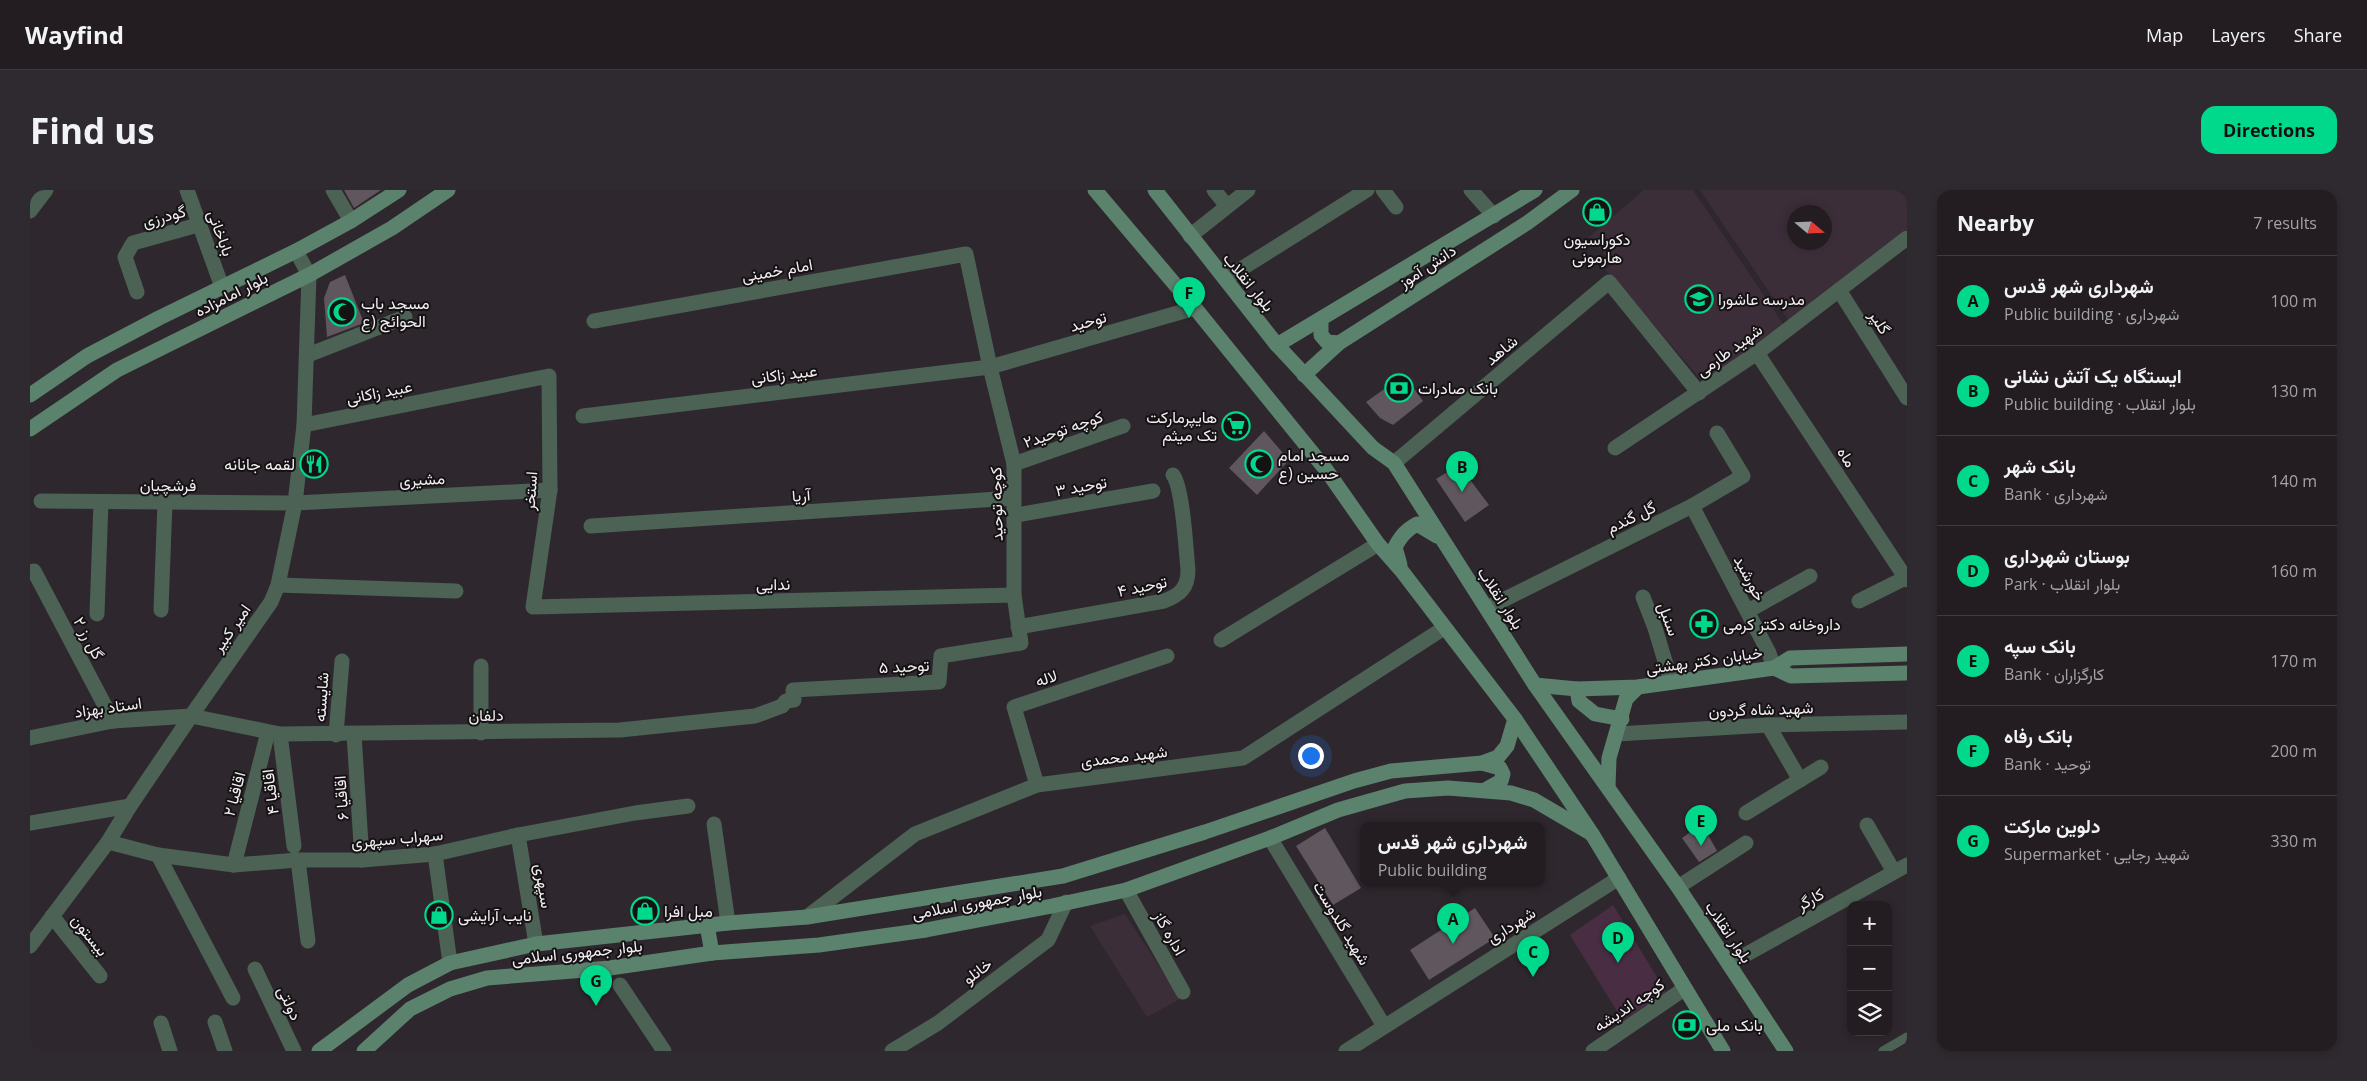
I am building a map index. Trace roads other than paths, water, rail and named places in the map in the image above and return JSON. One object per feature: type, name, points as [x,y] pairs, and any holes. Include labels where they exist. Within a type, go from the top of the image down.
[{"type":"main road","name":"بلوار امامزاده","points":[[30,395],[87,356],[296,251],[351,221],[399,190]]},
{"type":"main road","name":"بلوار امامزاده","points":[[30,430],[117,370],[309,275],[392,228],[448,190]]},
{"type":"main road","points":[[1095,190],[1195,308],[1327,470],[1378,544],[1401,570],[1514,719],[1592,834],[1723,1051]]},
{"type":"main road","name":"بلوار انقلاب","points":[[1155,190],[1277,345],[1373,448],[1394,464],[1535,685],[1678,887],[1786,1051]]},
{"type":"main road","name":"دانش آموز","points":[[1277,345],[1535,190]]},
{"type":"main road","name":"دانش آموز","points":[[1304,375],[1339,343],[1527,223],[1572,190]]},
{"type":"main road","points":[[1321,320],[1321,336],[1327,342],[1339,343]]},
{"type":"main road","points":[[1401,570],[1395,546],[1401,535],[1410,528],[1417,524],[1442,540]]},
{"type":"main road","name":"خیابان دکتر بهشتی","points":[[1535,685],[1577,689],[1638,687],[1774,668],[1790,658],[1907,654]]},
{"type":"main road","name":"خیابان دکتر بهشتی","points":[[1774,668],[1791,676],[1907,673]]},
{"type":"main road","name":"خیابان دکتر بهشتی","points":[[1608,787],[1609,758],[1626,700],[1638,687]]},
{"type":"main road","points":[[1577,689],[1579,700],[1595,714],[1619,727]]},
{"type":"main road","name":"بلوار جمهوری اسلامی","points":[[319,1051],[408,985],[450,963],[536,944],[728,923],[807,917],[1063,876],[1382,773],[1482,763],[1498,757],[1507,746],[1514,719]]},
{"type":"main road","points":[[1482,763],[1500,768],[1503,774],[1502,781],[1485,790]]},
{"type":"main road","name":"بلوار جمهوری اسلامی","points":[[364,1051],[410,1009],[450,989],[487,978],[610,968],[712,953],[819,945],[926,930],[1126,890],[1270,838],[1338,810],[1405,791],[1448,788],[1511,793],[1534,800],[1592,834]]},
{"type":"main road","points":[[708,925],[712,953]]},
{"type":"street","points":[[30,211],[46,190]]},
{"type":"street","name":"باباخانی","points":[[188,190],[198,225],[222,287]]},
{"type":"street","points":[[332,190],[351,221]]},
{"type":"street","points":[[1214,190],[1227,206]]},
{"type":"street","points":[[1190,236],[1248,190]]},
{"type":"street","points":[[1225,279],[1367,190]]},
{"type":"street","points":[[1383,190],[1396,208]]},
{"type":"street","points":[[1471,190],[1494,216]]},
{"type":"street","name":"گودرزی","points":[[137,292],[125,257],[133,243],[198,225]]},
{"type":"street","name":"شهید طارمی","points":[[1615,448],[1757,353],[1907,238]]},
{"type":"street","points":[[296,251],[309,275]]},
{"type":"street","name":"امام خمینی","points":[[594,321],[966,254]]},
{"type":"street","name":"کوچه توحید","points":[[966,254],[990,367],[1014,464],[1013,498],[1016,515],[1014,596],[1021,643]]},
{"type":"street","name":"امیر کبیر","points":[[31,941],[108,842],[191,716],[271,602],[278,585],[295,503],[304,425],[308,355],[309,275]]},
{"type":"street","name":"شاهد","points":[[1394,464],[1609,282],[1699,393]]},
{"type":"street","name":"گلپر","points":[[1839,290],[1907,398]]},
{"type":"street","name":"توحید","points":[[990,367],[1195,308]]},
{"type":"street","points":[[308,355],[405,317]]},
{"type":"street","name":"ماه","points":[[1757,353],[1906,578]]},
{"type":"street","name":"عبید زاکانی","points":[[583,416],[990,367]]},
{"type":"street","name":"عبید زاکانی","points":[[304,425],[549,376]]},
{"type":"street","name":"استخر","points":[[533,607],[550,490],[549,376]]},
{"type":"street","name":"کوچه توحید۲","points":[[1014,464],[1123,426]]},
{"type":"street","name":"گل گندم","points":[[1487,608],[1692,506],[1743,476],[1718,433]]},
{"type":"street","name":"توحید ۴","points":[[1018,627],[1164,601],[1178,596],[1185,588],[1188,580],[1188,570],[1180,499],[1176,479],[1173,475]]},
{"type":"street","name":"مشیری","points":[[295,503],[550,490]]},
{"type":"street","name":"توحید ۳","points":[[1016,515],[1153,491]]},
{"type":"street","name":"آریا","points":[[591,526],[1013,498]]},
{"type":"street","name":"فرشچیان","points":[[41,501],[295,503]]},
{"type":"street","points":[[97,614],[101,502]]},
{"type":"street","points":[[161,610],[164,502]]},
{"type":"street","name":"خورشید","points":[[1692,506],[1748,611],[1769,653],[1774,668]]},
{"type":"street","points":[[1221,640],[1378,544]]},
{"type":"street","name":"گل رز ۲","points":[[34,571],[113,721]]},
{"type":"street","points":[[1748,611],[1810,576]]},
{"type":"street","points":[[1859,601],[1906,578]]},
{"type":"street","points":[[278,585],[456,592]]},
{"type":"street","name":"ندایی","points":[[533,607],[1014,596]]},
{"type":"street","name":"سنبل","points":[[1643,597],[1656,628],[1671,681]]},
{"type":"street","name":"شهید محمدی","points":[[807,917],[915,834],[1037,785],[1243,758],[1444,628]]},
{"type":"street","name":"توحید ۵","points":[[782,706],[786,701],[794,700],[793,690],[939,682],[941,656],[1021,643]]},
{"type":"street","name":"لاله","points":[[1037,785],[1014,706],[1166,656]]},
{"type":"street","name":"شایسته","points":[[336,735],[342,662]]},
{"type":"street","points":[[481,666],[481,733]]},
{"type":"street","name":"دلفان","points":[[191,716],[274,733],[336,735],[481,733],[620,730],[755,716],[782,706]]},
{"type":"street","name":"استاد بهزاد","points":[[30,737],[113,721],[191,716]]},
{"type":"street","name":"شهید شاه گردون","points":[[1619,727],[1907,722]]},
{"type":"street","points":[[1768,725],[1800,780]]},
{"type":"street","name":"اقاقیا ۴","points":[[274,733],[296,853],[308,941]]},
{"type":"street","name":"اقاقیا ۲","points":[[234,865],[274,733]]},
{"type":"street","name":"اقاقیا ۶","points":[[354,734],[362,860]]},
{"type":"street","points":[[1746,813],[1821,768]]},
{"type":"street","points":[[30,823],[130,806]]},
{"type":"street","name":"سهراب سپهری","points":[[108,842],[158,855],[234,865],[296,853],[362,860],[435,854],[518,835],[635,813],[688,806]]},
{"type":"street","points":[[714,824],[728,923]]},
{"type":"street","points":[[1866,825],[1901,868]]},
{"type":"street","name":"سپهری","points":[[518,835],[536,944]]},
{"type":"street","name":"شهید گلدوست","points":[[1270,838],[1384,1026]]},
{"type":"street","points":[[1678,887],[1746,843]]},
{"type":"street","points":[[435,854],[450,963]]},
{"type":"street","points":[[158,855],[233,998]]},
{"type":"street","name":"کارگر","points":[[1729,964],[1901,868]]},
{"type":"street","name":"شهرداری","points":[[1346,1051],[1619,878]]},
{"type":"street","name":"اداره گاز","points":[[1126,890],[1183,992]]},
{"type":"street","name":"خانلو","points":[[892,1051],[938,1023],[1048,940],[1066,902]]},
{"type":"street","name":"بیستون","points":[[52,916],[100,976]]},
{"type":"street","name":"دولتی","points":[[255,969],[294,1051]]},
{"type":"street","points":[[620,985],[664,1051]]},
{"type":"street","name":"کوچه اندیشه","points":[[1593,1051],[1684,989]]},
{"type":"street","points":[[215,1022],[225,1051]]},
{"type":"street","points":[[161,1023],[170,1051]]},
{"type":"lane","points":[[1883,1051],[1907,1037]]},
{"type":"place","name":"دکوراسیون هارمونی","points":[[1597,212]]},
{"type":"place","name":"مدرسه عاشورا","points":[[1699,299]]},
{"type":"place","name":"مسجد باب الحوائج (ع","points":[[342,312]]},
{"type":"place","name":"بانک رفاه","points":[[1189,318]]},
{"type":"place","name":"بانک صادرات","points":[[1399,388]]},
{"type":"place","name":"هایپرمارکت تک میثم","points":[[1236,426]]},
{"type":"place","name":"لقمه جانانه","points":[[314,464]]},
{"type":"place","name":"مسجد امام حسین (ع","points":[[1259,464]]},
{"type":"place","name":"ایستگاه یک آتش نشانی","points":[[1462,492]]},
{"type":"place","name":"داروخانه دکتر کرمی","points":[[1704,624]]},
{"type":"place","name":"بانک سپه","points":[[1701,846]]},
{"type":"place","name":"مبل افرا","points":[[645,911]]},
{"type":"place","name":"نایب آرایشی","points":[[439,915]]},
{"type":"place","name":"شهرداری شهر قدس","points":[[1453,944]]},
{"type":"place","name":"بوستان شهرداری","points":[[1618,963]]},
{"type":"place","name":"بانک شهر","points":[[1533,977]]},
{"type":"place","name":"دلوین مارکت","points":[[596,1006]]},
{"type":"place","name":"بانک ملی","points":[[1687,1025]]}]
